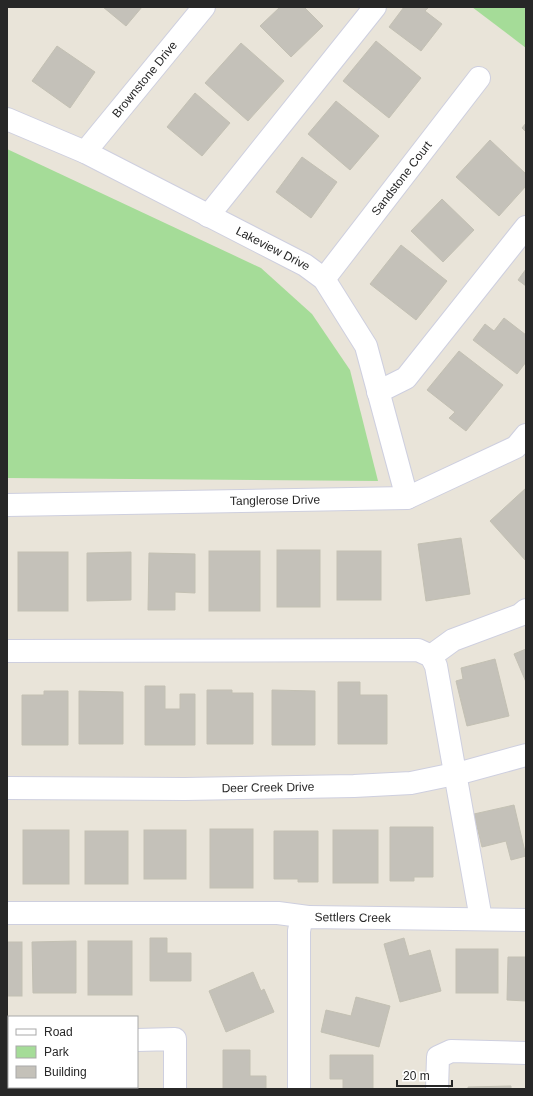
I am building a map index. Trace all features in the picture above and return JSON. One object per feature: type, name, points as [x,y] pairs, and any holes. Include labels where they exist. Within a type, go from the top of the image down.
[{"type":"street","name":"Brownstone Drive","points":[[85,152],[204,7]]},
{"type":"street","points":[[208,216],[375,7]]},
{"type":"street","name":"Sandstone Court","points":[[324,279],[479,78]]},
{"type":"street","name":"Lakeview Drive","points":[[7,119],[85,152],[305,265],[324,279],[366,346],[407,498]]},
{"type":"street","points":[[378,392],[406,378],[526,227]]},
{"type":"street","name":"Tanglerose Drive","points":[[7,505],[407,498],[516,447],[526,435]]},
{"type":"street","points":[[431,656],[452,640],[520,615],[526,610]]},
{"type":"street","points":[[7,651],[418,650],[431,656],[436,666],[481,919]]},
{"type":"street","name":"Deer Creek Drive","points":[[7,788],[193,788],[354,786],[411,783],[456,774],[526,755]]},
{"type":"street","points":[[7,914],[278,913],[308,917]]},
{"type":"street","name":"Settlers Creek","points":[[299,1089],[299,931],[301,921],[308,917],[526,920]]},
{"type":"street","points":[[138,1040],[175,1040],[175,1089]]},
{"type":"street","points":[[438,1089],[438,1057],[451,1052],[526,1053]]},
{"type":"green space","points":[[472,7],[526,7],[526,48]]},
{"type":"green space","points":[[7,149],[261,268],[312,314],[350,370],[378,481],[7,478]]},
{"type":"building","points":[[103,7],[142,7],[126,26]]},
{"type":"building","points":[[280,7],[304,7],[323,26],[291,57],[260,26]]},
{"type":"building","points":[[404,7],[429,7],[425,11],[442,24],[421,51],[389,27]]},
{"type":"building","points":[[376,41],[421,78],[389,118],[343,81]]},
{"type":"building","points":[[241,43],[284,81],[248,121],[205,83]]},
{"type":"building","points":[[57,46],[95,72],[70,108],[32,81]]},
{"type":"building","points":[[195,93],[230,123],[202,156],[167,127]]},
{"type":"building","points":[[336,101],[379,136],[350,170],[308,134]]},
{"type":"building","points":[[526,123],[526,132],[522,128]]},
{"type":"building","points":[[490,140],[526,174],[526,186],[499,216],[456,177]]},
{"type":"building","points":[[302,157],[337,182],[311,218],[276,192]]},
{"type":"building","points":[[442,199],[474,230],[443,262],[411,231]]},
{"type":"building","points":[[401,245],[447,281],[416,320],[370,284]]},
{"type":"building","points":[[526,269],[526,286],[518,280]]},
{"type":"building","points":[[504,318],[526,335],[526,362],[517,374],[473,340],[485,324],[494,331]]},
{"type":"building","points":[[459,351],[503,385],[466,431],[449,418],[455,412],[427,390]]},
{"type":"building","points":[[526,488],[526,561],[490,521]]},
{"type":"building","points":[[461,538],[470,594],[426,601],[418,544]]},
{"type":"building","points":[[277,550],[320,550],[320,607],[277,607]]},
{"type":"building","points":[[209,551],[260,551],[260,611],[209,611]]},
{"type":"building","points":[[337,551],[381,551],[381,600],[337,600]]},
{"type":"building","points":[[18,552],[68,552],[68,611],[18,611]]},
{"type":"building","points":[[131,552],[131,600],[87,601],[87,553]]},
{"type":"building","points":[[149,553],[195,554],[195,593],[175,592],[175,610],[148,610]]},
{"type":"building","points":[[526,649],[526,682],[514,654]]},
{"type":"building","points":[[495,659],[509,716],[467,726],[456,681],[463,679],[461,668]]},
{"type":"building","points":[[338,682],[360,682],[360,695],[387,695],[387,744],[338,744]]},
{"type":"building","points":[[145,686],[165,686],[165,709],[180,709],[180,694],[195,694],[195,745],[145,745]]},
{"type":"building","points":[[207,690],[232,690],[232,693],[253,693],[253,744],[207,744]]},
{"type":"building","points":[[272,690],[315,691],[315,745],[272,745]]},
{"type":"building","points":[[44,691],[68,691],[68,745],[22,745],[22,695],[44,695]]},
{"type":"building","points":[[79,691],[123,692],[123,744],[79,744]]},
{"type":"building","points":[[514,805],[526,856],[511,860],[506,841],[482,847],[474,814]]},
{"type":"building","points":[[390,827],[433,827],[433,877],[414,877],[414,881],[390,881]]},
{"type":"building","points":[[210,829],[253,829],[253,888],[210,888]]},
{"type":"building","points":[[23,830],[69,830],[69,884],[23,884]]},
{"type":"building","points":[[144,830],[186,830],[186,879],[144,879]]},
{"type":"building","points":[[333,830],[378,830],[378,883],[333,883]]},
{"type":"building","points":[[85,831],[128,831],[128,884],[85,884]]},
{"type":"building","points":[[274,831],[318,831],[318,882],[298,882],[298,879],[274,879]]},
{"type":"building","points":[[150,938],[167,938],[167,953],[191,953],[191,981],[150,981]]},
{"type":"building","points":[[404,938],[409,956],[430,950],[441,991],[400,1002],[384,944]]},
{"type":"building","points":[[76,941],[76,993],[33,993],[32,942]]},
{"type":"building","points":[[88,941],[132,941],[132,995],[88,995]]},
{"type":"building","points":[[7,942],[22,942],[22,996],[7,996]]},
{"type":"building","points":[[456,949],[498,949],[498,993],[456,993]]},
{"type":"building","points":[[508,957],[526,957],[526,1001],[507,1000]]},
{"type":"building","points":[[253,972],[261,991],[264,989],[274,1012],[226,1032],[209,991]]},
{"type":"building","points":[[356,997],[390,1006],[379,1047],[321,1032],[326,1010],[351,1016]]},
{"type":"building","points":[[223,1050],[250,1050],[250,1076],[266,1076],[266,1089],[223,1089]]},
{"type":"building","points":[[330,1055],[373,1055],[373,1089],[343,1089],[343,1079],[330,1079]]},
{"type":"building","points":[[7,1083],[8,1088],[21,1088],[21,1089],[7,1089]]},
{"type":"building","points":[[511,1086],[511,1089],[468,1089],[468,1087]]},
{"type":"building","points":[[31,1088],[75,1088],[75,1089]]},
{"type":"building","points":[[91,1088],[136,1088],[136,1089]]}]
